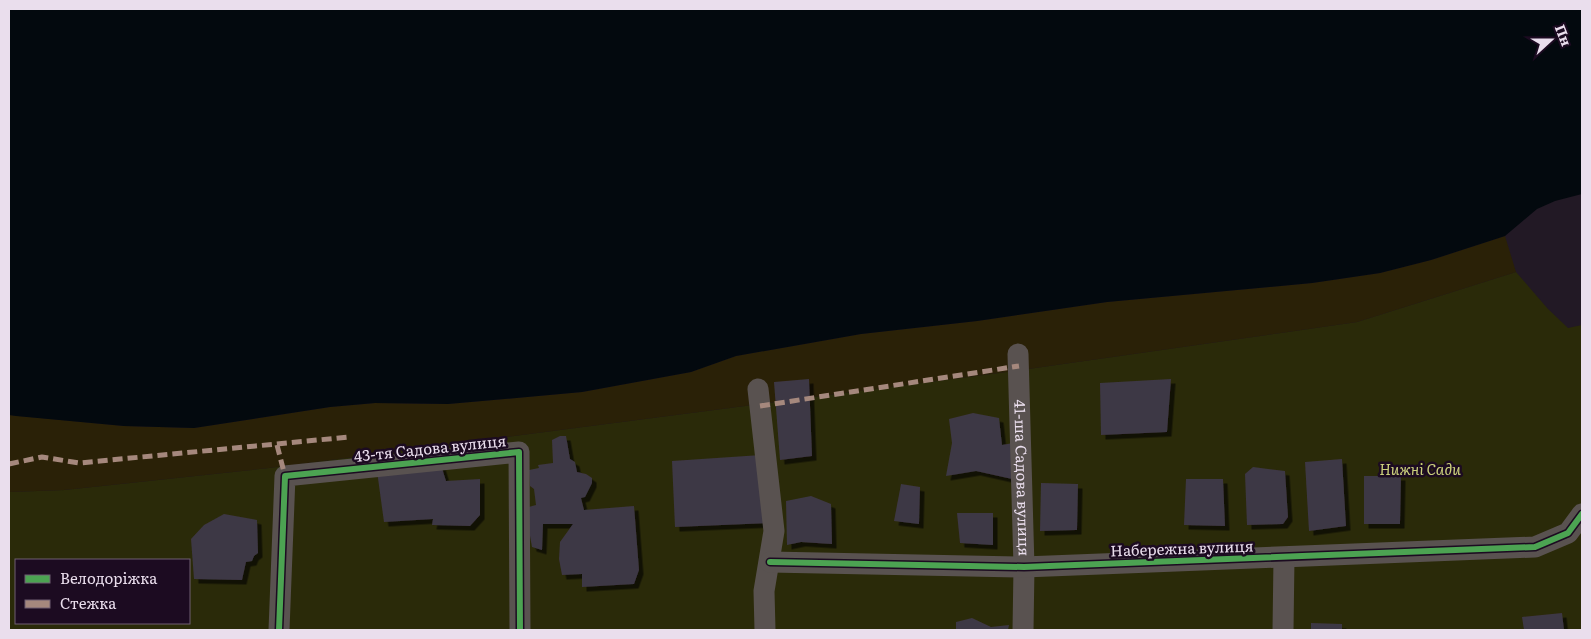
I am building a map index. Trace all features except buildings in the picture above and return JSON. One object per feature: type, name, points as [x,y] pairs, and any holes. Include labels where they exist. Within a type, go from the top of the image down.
[{"type":"street","name":"41-ша Садова вулиця","points":[[1018,354],[1024,567],[1023,630]]},
{"type":"street","points":[[758,390],[774,531],[764,592],[765,630]]},
{"type":"street","name":"43-тя Садова вулиця","points":[[279,630],[285,476],[519,452],[520,630]]},
{"type":"street","name":"Набережна вулиця","points":[[770,562],[1024,567],[1535,547],[1568,533],[1582,514]]},
{"type":"street","points":[[1283,630],[1284,558]]},
{"type":"green space","name":"Нижні Сади","points":[[1516,272],[1548,309],[1568,328],[1582,325],[1582,630],[9,630],[9,492],[64,490],[269,468],[1021,370],[1357,322]]},
{"type":"sand","points":[[1505,236],[1516,272],[1357,322],[1021,370],[269,468],[64,490],[9,492],[9,415],[124,426],[194,428],[330,407],[375,403],[448,404],[582,392],[691,372],[736,356],[861,334],[977,321],[1107,302],[1312,283],[1380,273],[1431,260]]},
{"type":"shaded area","points":[[9,9],[1582,9],[1582,194],[1555,201],[1537,209],[1505,236],[1431,260],[1380,273],[1312,283],[1107,302],[977,321],[861,334],[736,356],[691,372],[582,392],[448,404],[375,403],[330,407],[194,428],[124,426],[16,416],[9,415]]},
{"type":"marked path","points":[[760,406],[1019,366]]},
{"type":"marked path","points":[[9,464],[42,457],[79,463],[349,437]]},
{"type":"marked path","points":[[277,445],[285,476]]},
{"type":"cycle path","points":[[279,630],[285,476],[519,452],[520,630]]},
{"type":"cycle path","points":[[770,562],[1024,567],[1535,547],[1568,533],[1582,514]]}]
